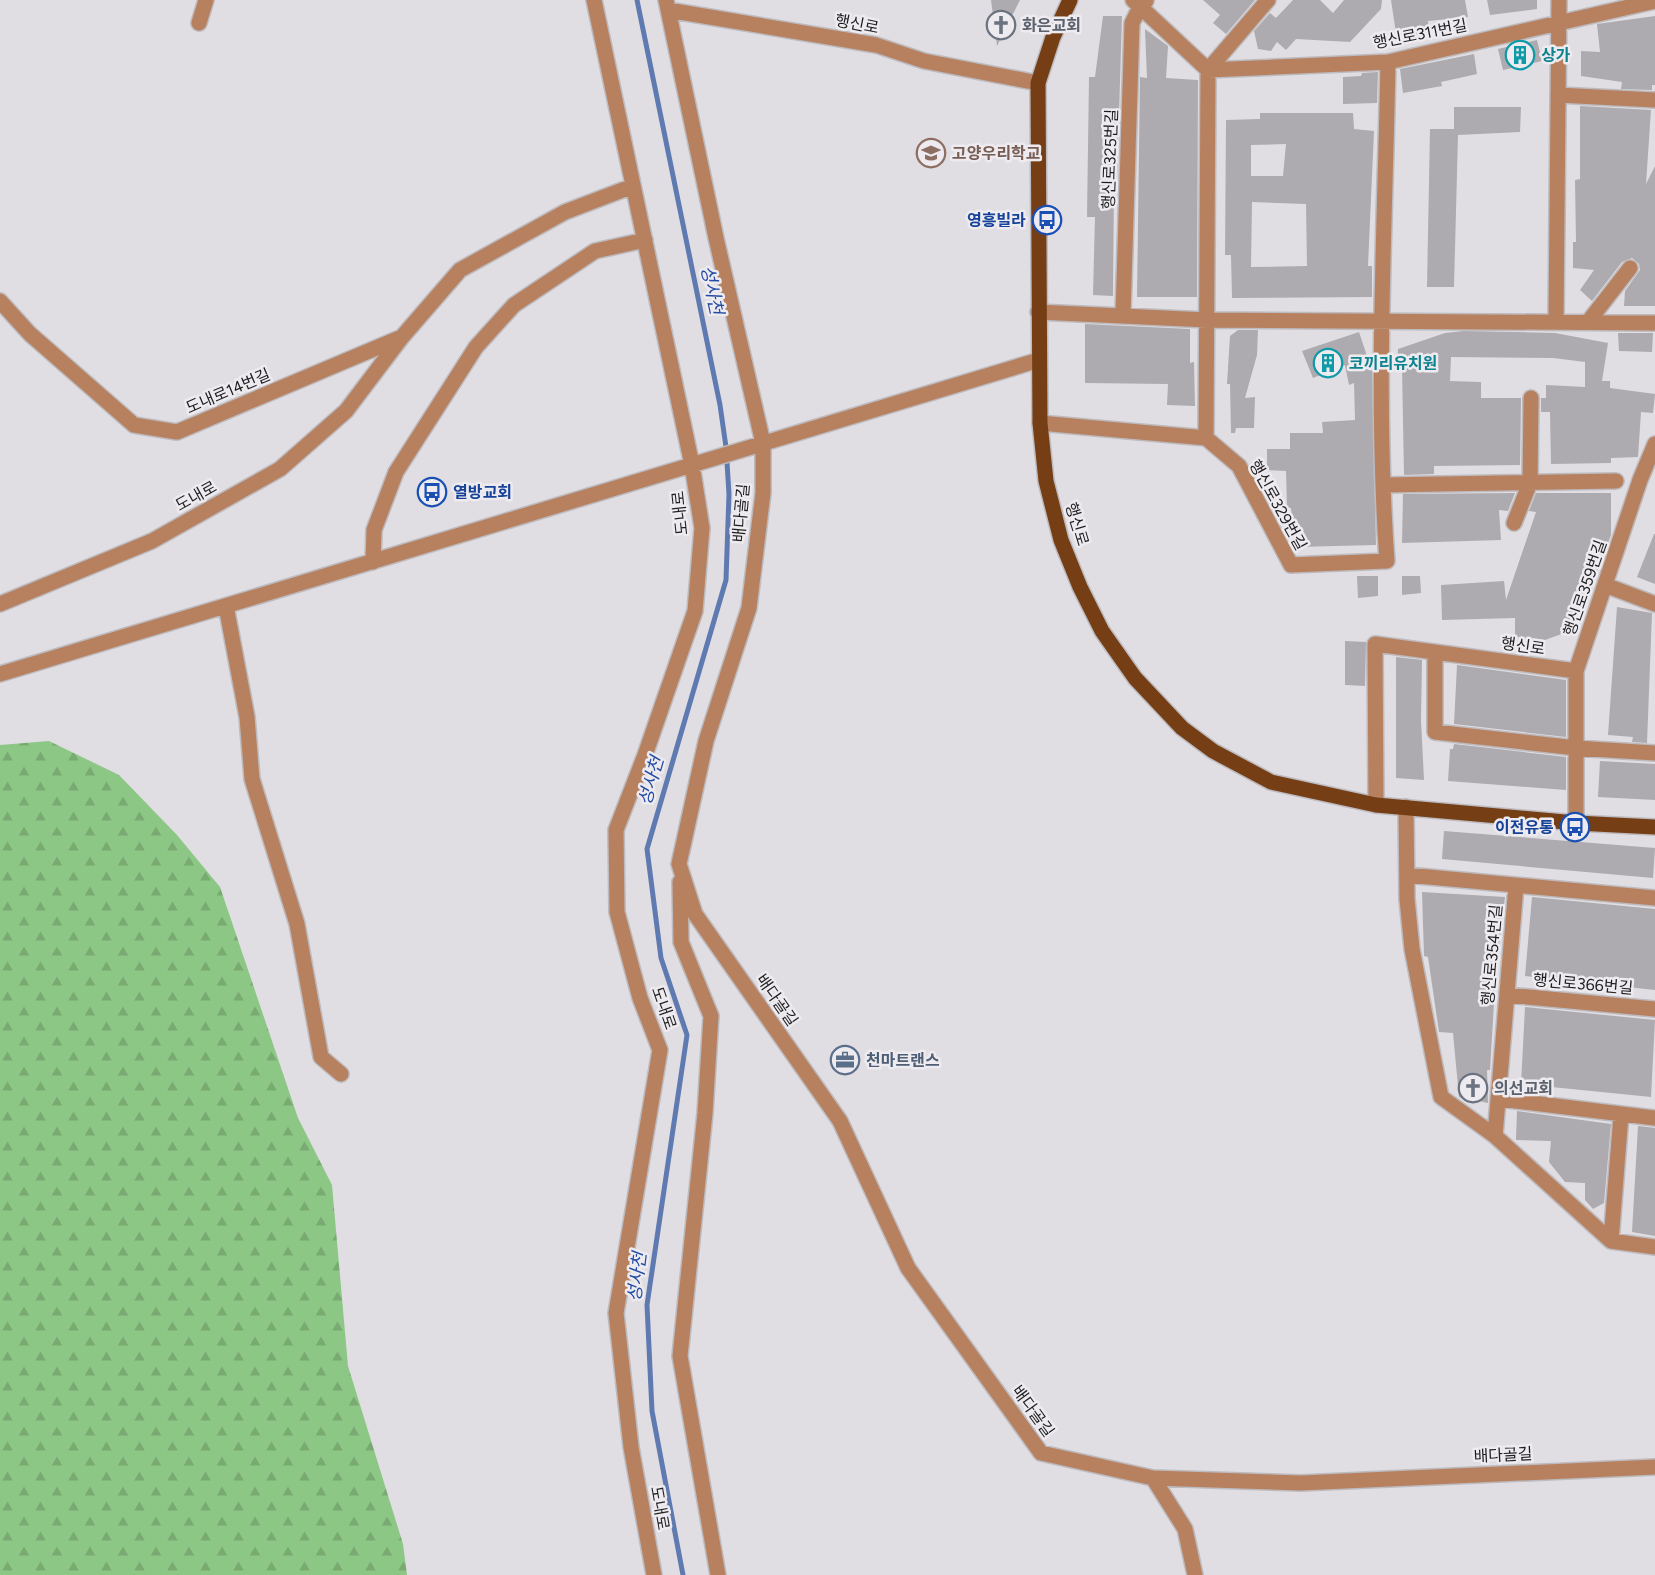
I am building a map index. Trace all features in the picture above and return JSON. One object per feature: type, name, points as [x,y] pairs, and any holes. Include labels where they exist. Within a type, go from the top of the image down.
[{"type":"main road","name":"행신로","points":[[1070,0],[1053,37],[1038,82],[1040,423],[1046,481],[1061,540],[1102,631],[1135,678],[1182,728],[1213,751],[1271,782],[1376,805],[1576,823],[1655,827]]},
{"type":"street","points":[[199,23],[206,0]]},
{"type":"street","points":[[594,0],[645,240],[697,463],[1039,360]]},
{"type":"street","points":[[1040,423],[1206,438],[1208,70],[1268,0]]},
{"type":"street","points":[[1556,321],[1559,0]]},
{"type":"street","name":"행신로311번길","points":[[1208,70],[1388,62],[1655,1]]},
{"type":"street","points":[[1140,2],[1208,70]]},
{"type":"street","name":"행신로325번길","points":[[1123,314],[1132,23],[1140,2]]},
{"type":"street","name":"행신로","points":[[667,5],[876,45],[924,61],[1038,82]]},
{"type":"street","name":"배다골길","points":[[667,5],[757,445],[763,493],[749,609],[706,741],[680,864],[681,942],[711,1016],[705,1113],[680,1356],[718,1575]]},
{"type":"street","points":[[1388,62],[1383,319],[1383,485],[1616,481]]},
{"type":"street","points":[[1558,95],[1604,95],[1655,100]]},
{"type":"street","name":"도내로","points":[[0,604],[152,542],[280,470],[346,411],[402,337],[460,270],[565,212],[633,186]]},
{"type":"street","points":[[373,562],[374,530],[396,472],[476,347],[513,305],[595,251],[645,240]]},
{"type":"street","points":[[1588,322],[1630,268]]},
{"type":"street","name":"도내로14번길","points":[[0,301],[39,342],[134,425],[177,432],[402,337]]},
{"type":"street","points":[[1038,312],[1123,314],[1207,320],[1383,319],[1655,323]]},
{"type":"street","points":[[1514,524],[1530,483],[1530,398]]},
{"type":"street","name":"행신로329번길","points":[[1206,438],[1239,466],[1291,565],[1387,561],[1383,485]]},
{"type":"street","name":"행신로359번길","points":[[1576,823],[1576,671],[1655,444]]},
{"type":"street","name":"도내로","points":[[0,674],[697,463],[702,528],[695,611],[645,755],[616,830],[617,912],[640,998],[660,1050],[616,1313],[631,1447],[654,1575]]},
{"type":"street","points":[[1605,585],[1655,604]]},
{"type":"street","points":[[226,606],[247,717],[252,779],[297,924],[321,1056],[341,1074]]},
{"type":"street","name":"행신로","points":[[1376,805],[1375,644],[1576,671]]},
{"type":"street","points":[[1435,652],[1435,732],[1576,748],[1655,753]]},
{"type":"street","points":[[1406,807],[1407,875],[1412,949],[1441,1097],[1495,1136],[1611,1241],[1655,1247]]},
{"type":"street","name":"배다골길","points":[[680,864],[695,914],[840,1121],[908,1268],[1041,1453],[1153,1478],[1300,1483],[1655,1467]]},
{"type":"street","name":"행신로354번길","points":[[1407,875],[1516,886],[1495,1136]]},
{"type":"street","points":[[1516,886],[1655,898]]},
{"type":"street","name":"행신로366번길","points":[[1507,995],[1655,1009]]},
{"type":"street","points":[[1499,1099],[1655,1118]]},
{"type":"street","points":[[1611,1241],[1621,1115]]},
{"type":"street","points":[[1153,1478],[1185,1529],[1195,1575]]},
{"type":"green space","points":[[49,741],[119,775],[177,835],[220,887],[298,1118],[332,1185],[348,1366],[403,1544],[407,1575],[0,1575],[0,745]]},
{"type":"building","name":"화은교회","points":[[991,0],[1020,0],[997,46]]},
{"type":"building","points":[[1203,0],[1255,0],[1226,34],[1213,23],[1220,15]]},
{"type":"building","points":[[1293,0],[1320,0],[1333,13],[1344,0],[1382,0],[1381,9],[1350,42],[1296,39],[1286,50],[1277,42],[1271,51],[1258,49],[1254,31],[1270,13],[1276,18]]},
{"type":"building","points":[[1391,0],[1465,0],[1468,17],[1428,21],[1429,34],[1397,40]]},
{"type":"building","points":[[1487,0],[1537,0],[1537,9],[1490,15]]},
{"type":"building","points":[[1103,16],[1122,16],[1117,179],[1114,180],[1113,296],[1093,295],[1095,217],[1087,217],[1089,77],[1095,77]]},
{"type":"building","points":[[1655,16],[1655,85],[1652,85],[1652,90],[1621,89],[1622,82],[1581,76],[1581,51],[1600,52],[1597,24]]},
{"type":"building","points":[[1145,29],[1168,46],[1166,78],[1198,80],[1197,297],[1137,297],[1140,77],[1147,78]]},
{"type":"building","name":"상가","points":[[1537,40],[1542,61],[1503,70],[1498,49]]},
{"type":"building","points":[[1474,54],[1477,74],[1441,82],[1442,86],[1403,93],[1400,69]]},
{"type":"building","points":[[1378,72],[1377,103],[1343,104],[1343,77]]},
{"type":"building","points":[[1580,106],[1651,110],[1646,184],[1655,166],[1655,306],[1624,306],[1625,291],[1640,270],[1639,264],[1632,258],[1622,262],[1592,301],[1580,290],[1594,270],[1573,268],[1573,242],[1576,242],[1575,180],[1580,179]]},
{"type":"building","points":[[1454,107],[1521,107],[1520,132],[1458,135],[1454,287],[1427,287],[1430,129],[1454,129]]},
{"type":"building","points":[[1260,113],[1353,113],[1354,129],[1374,131],[1368,266],[1372,266],[1372,297],[1232,298],[1231,255],[1225,255],[1226,120],[1260,119]],"holes":[[[1286,144],[1283,176],[1251,176],[1251,145]],[[1252,202],[1306,204],[1307,266],[1251,267]]]},
{"type":"building","points":[[1085,324],[1190,329],[1190,363],[1194,362],[1195,406],[1167,405],[1168,384],[1085,383]]},
{"type":"building","points":[[1238,330],[1258,330],[1257,355],[1245,398],[1255,397],[1254,428],[1236,428],[1235,433],[1231,433],[1230,384],[1227,384],[1230,336]]},
{"type":"building","points":[[1464,331],[1555,333],[1608,343],[1602,381],[1610,381],[1610,388],[1655,394],[1653,413],[1641,412],[1638,457],[1611,458],[1611,463],[1551,464],[1550,412],[1541,412],[1541,398],[1546,398],[1546,385],[1585,387],[1585,362],[1553,358],[1451,357],[1450,381],[1481,382],[1481,398],[1521,398],[1520,465],[1434,466],[1434,474],[1404,475],[1402,367],[1397,367],[1398,349],[1445,333]]},
{"type":"building","points":[[1359,332],[1372,371],[1376,545],[1295,547],[1291,508],[1287,508],[1286,471],[1267,470],[1267,449],[1290,449],[1290,433],[1323,433],[1322,422],[1355,420],[1354,383],[1349,385],[1345,365],[1313,378],[1302,351]]},
{"type":"building","points":[[1618,333],[1653,333],[1652,352],[1619,351]]},
{"type":"building","points":[[1515,493],[1508,511],[1499,510],[1501,540],[1402,543],[1403,494]]},
{"type":"building","points":[[1536,493],[1611,493],[1611,535],[1581,613],[1570,631],[1545,640],[1515,637],[1515,618],[1442,620],[1441,585],[1504,581],[1506,600],[1536,512],[1529,511]]},
{"type":"building","points":[[1655,534],[1655,584],[1637,577]]},
{"type":"building","points":[[1357,576],[1378,576],[1378,596],[1358,598]]},
{"type":"building","points":[[1402,576],[1420,576],[1421,593],[1402,595]]},
{"type":"building","points":[[1617,607],[1652,613],[1647,743],[1632,742],[1633,737],[1608,735]]},
{"type":"building","points":[[1345,641],[1366,642],[1365,686],[1345,685]]},
{"type":"building","points":[[1396,657],[1422,660],[1421,720],[1424,780],[1396,778]]},
{"type":"building","points":[[1457,665],[1566,680],[1566,737],[1454,724]]},
{"type":"building","points":[[1454,744],[1566,757],[1566,790],[1448,781],[1450,749],[1453,749]]},
{"type":"building","points":[[1600,761],[1655,764],[1655,800],[1598,797]]},
{"type":"building","points":[[1444,831],[1655,848],[1653,878],[1442,859]]},
{"type":"building","points":[[1422,892],[1505,897],[1496,970],[1490,1070],[1487,1070],[1488,1103],[1459,1097],[1453,1033],[1439,1032],[1428,957],[1424,956]]},
{"type":"building","points":[[1532,897],[1655,909],[1655,990],[1525,976]]},
{"type":"building","points":[[1525,1007],[1655,1020],[1651,1097],[1521,1084]]},
{"type":"building","points":[[1517,1111],[1611,1124],[1604,1203],[1593,1209],[1585,1200],[1585,1183],[1565,1182],[1549,1162],[1551,1141],[1516,1140]]},
{"type":"building","points":[[1638,1126],[1655,1128],[1655,1236],[1632,1232]]},
{"type":"waterway","name":"성사천","points":[[637,0],[720,405],[729,494],[726,580],[647,849],[661,958],[687,1035],[647,1305],[652,1411],[683,1575]]},
{"type":"place","name":"화은교회","points":[[1001,25]]},
{"type":"place","name":"상가","points":[[1520,55]]},
{"type":"place","name":"고양우리학교","points":[[931,153]]},
{"type":"place","name":"영흥빌라","points":[[1047,220]]},
{"type":"place","name":"코끼리유치원","points":[[1328,363]]},
{"type":"place","name":"열방교회","points":[[432,492]]},
{"type":"place","name":"이전유통","points":[[1575,827]]},
{"type":"place","name":"천마트랜스","points":[[845,1060]]},
{"type":"place","name":"의선교회","points":[[1473,1088]]}]
